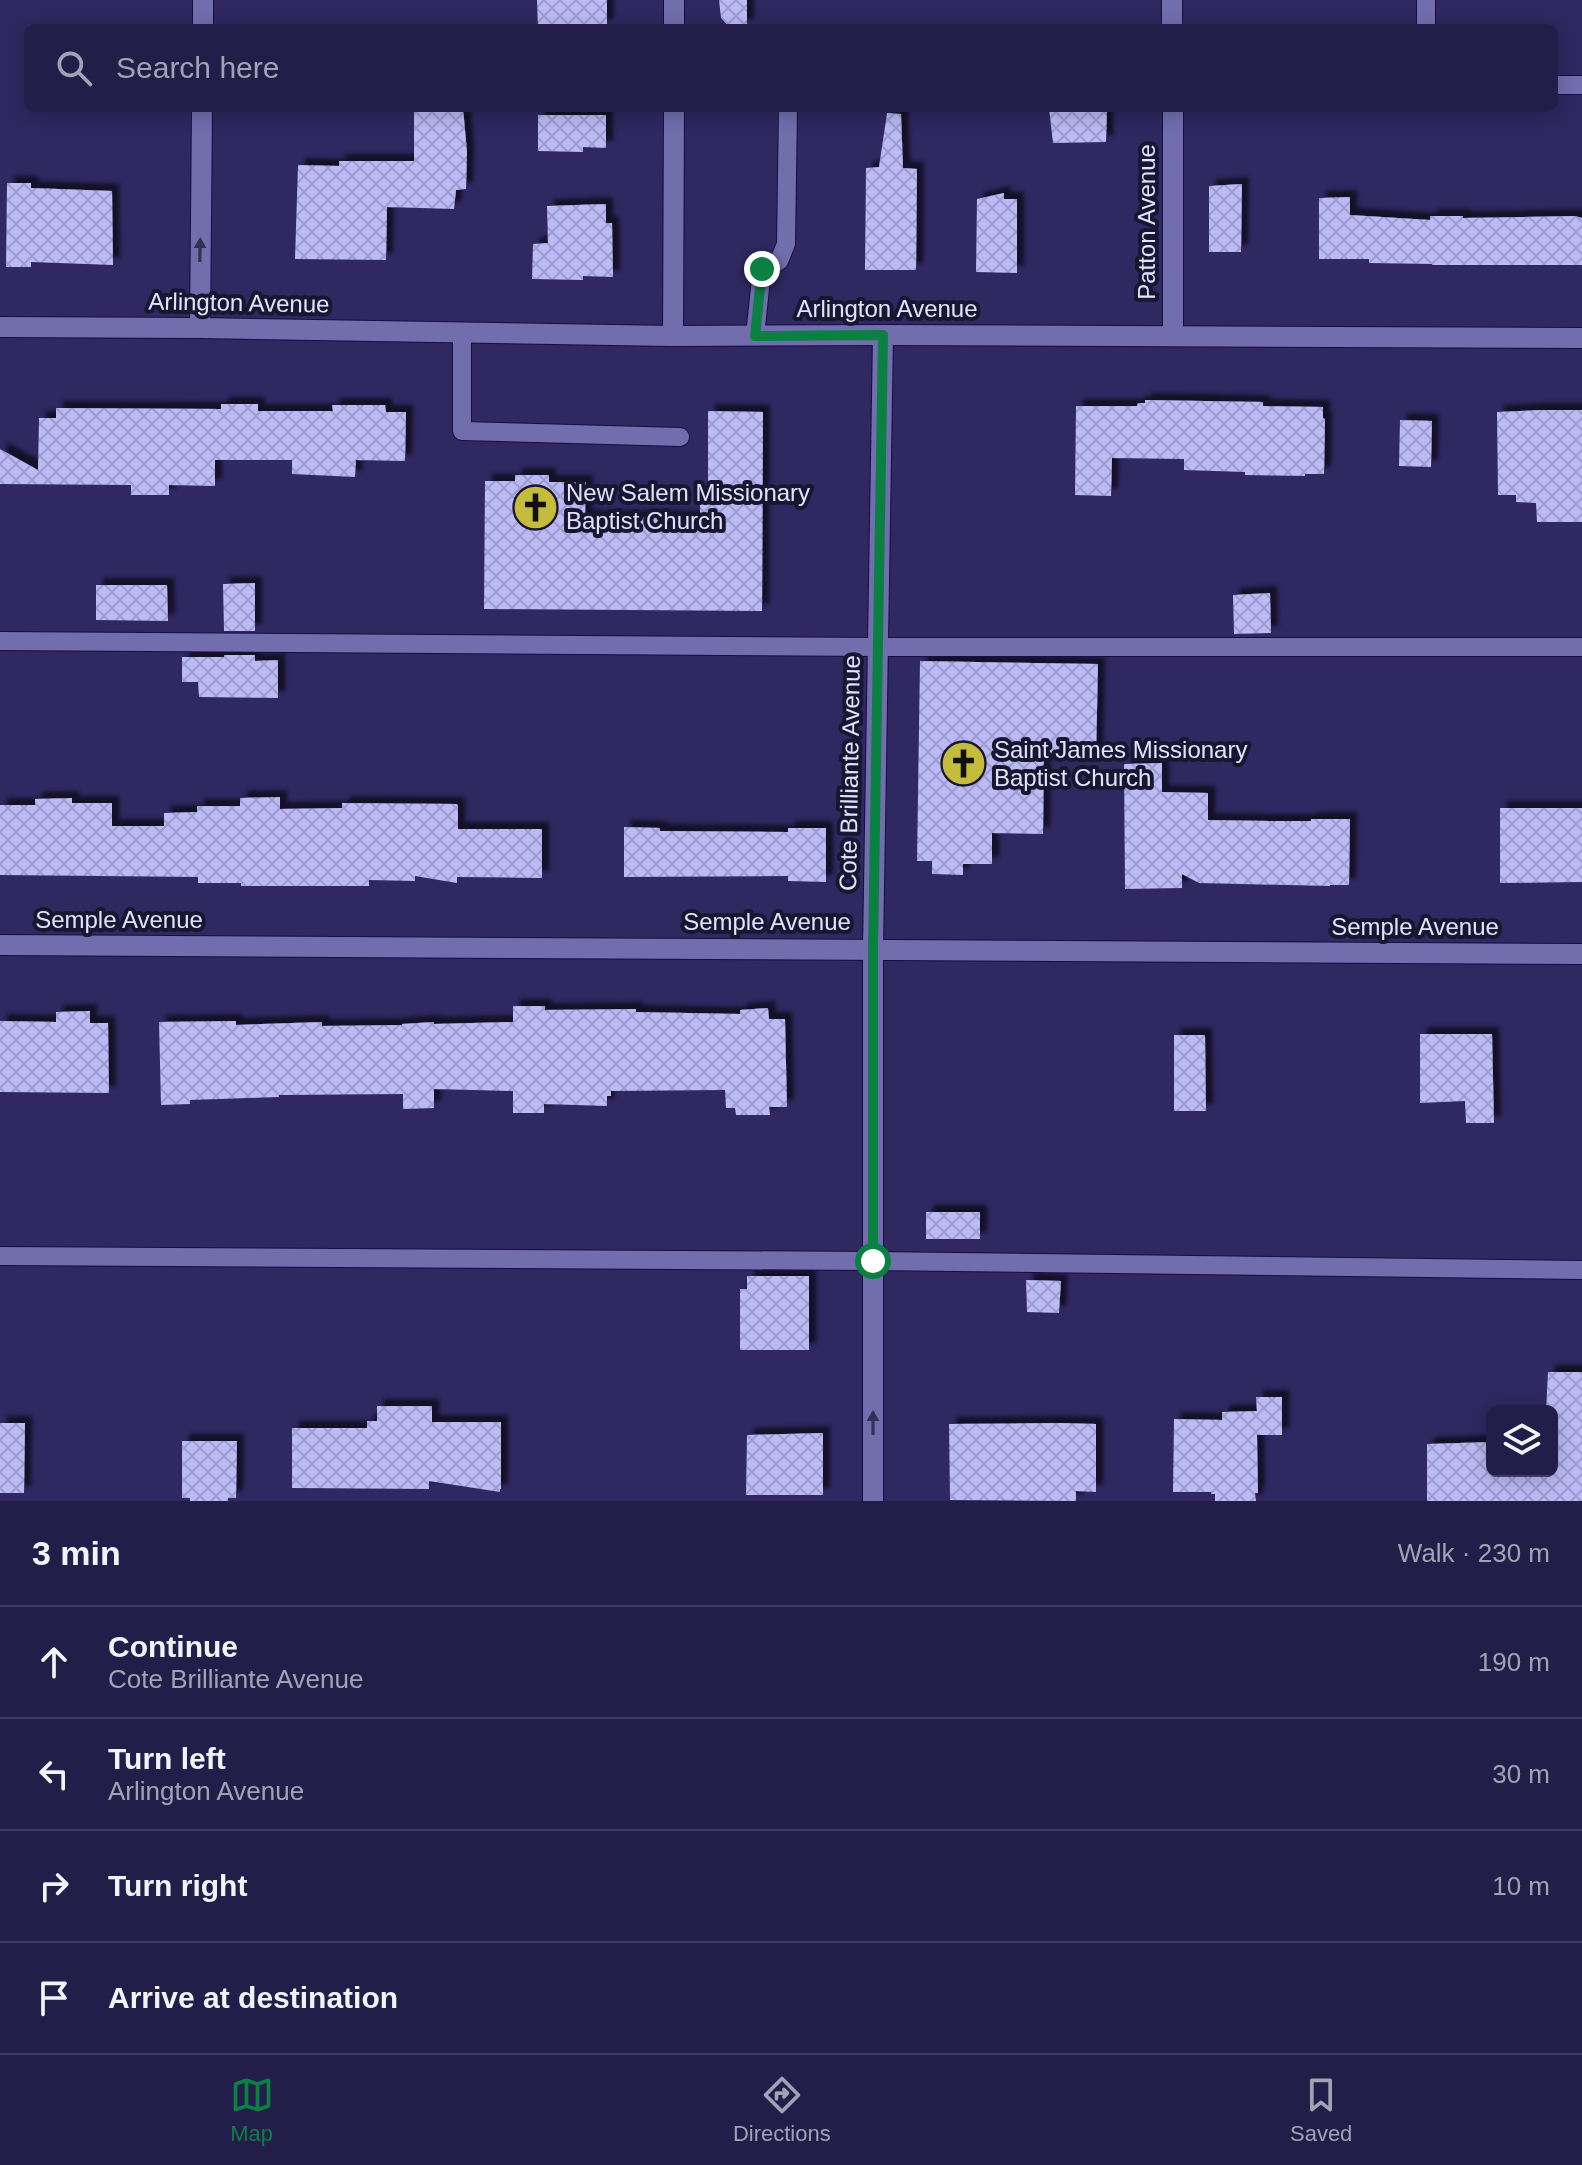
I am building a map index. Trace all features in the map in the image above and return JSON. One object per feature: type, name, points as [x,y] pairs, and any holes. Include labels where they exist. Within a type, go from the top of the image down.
[{"type":"street","points":[[203,0],[203,24]]},
{"type":"street","points":[[674,0],[674,24]]},
{"type":"street","points":[[1172,0],[1172,24]]},
{"type":"street","points":[[200,328],[202,112]]},
{"type":"street","points":[[673,336],[674,112]]},
{"type":"street","name":"Patton Avenue","points":[[1173,112],[1173,336]]},
{"type":"street","name":"Arlington Avenue","points":[[0,327],[673,336],[1582,338]]},
{"type":"street","name":"Cote Brilliante Avenue","points":[[873,1501],[873,949],[883,335]]},
{"type":"street","name":"Semple Avenue","points":[[0,945],[1582,954]]},
{"type":"lane","points":[[1426,0],[1426,24]]},
{"type":"lane","points":[[1558,85],[1582,85]]},
{"type":"lane","points":[[755,336],[762,269],[779,261],[786,244],[788,112]]},
{"type":"lane","points":[[462,332],[462,431],[680,437]]},
{"type":"lane","points":[[0,641],[878,647],[1582,647]]},
{"type":"lane","points":[[0,1256],[873,1261],[1582,1270]]},
{"type":"building","points":[[537,0],[607,0],[607,24],[538,24]]},
{"type":"building","points":[[719,0],[747,0],[747,24],[726,24],[721,18]]},
{"type":"building","points":[[414,112],[463,112],[466,189],[456,190],[454,209],[387,207],[386,260],[295,259],[298,165],[339,166],[339,161],[414,161]]},
{"type":"building","points":[[1049,112],[1107,112],[1106,142],[1053,143]]},
{"type":"building","points":[[887,113],[901,114],[903,168],[917,169],[916,270],[865,270],[866,168],[879,167]]},
{"type":"building","points":[[538,115],[606,115],[606,148],[583,147],[583,152],[538,151]]},
{"type":"building","points":[[7,183],[31,183],[31,188],[112,191],[113,265],[31,262],[31,267],[6,267]]},
{"type":"building","points":[[1242,184],[1241,252],[1209,252],[1209,186]]},
{"type":"building","points":[[1004,193],[1004,199],[1017,199],[1017,273],[976,272],[977,199]]},
{"type":"building","points":[[1350,197],[1350,215],[1430,220],[1430,216],[1582,218],[1582,265],[1432,265],[1369,263],[1369,259],[1319,259],[1319,198]]},
{"type":"building","points":[[606,204],[606,223],[612,223],[613,277],[532,279],[533,244],[548,243],[547,206]]},
{"type":"building","points":[[1145,400],[1263,402],[1263,406],[1323,407],[1324,474],[1245,475],[1245,472],[1184,470],[1184,459],[1112,458],[1111,496],[1075,495],[1076,406],[1137,406]]},
{"type":"building","points":[[221,404],[258,404],[258,411],[333,411],[332,405],[385,405],[386,412],[406,412],[405,461],[356,460],[355,477],[292,474],[292,460],[215,460],[215,486],[169,485],[169,495],[131,495],[131,485],[0,484],[0,449],[38,470],[39,418],[56,418],[56,408],[221,409]]},
{"type":"building","points":[[1582,410],[1582,522],[1537,522],[1536,503],[1516,502],[1516,495],[1498,495],[1497,412]]},
{"type":"building","name":"New Salem Missionary Baptist Church","points":[[708,411],[763,412],[762,611],[484,609],[485,481],[515,481],[515,475],[549,475],[549,482],[586,482],[585,517],[700,518],[700,497],[708,497]]},
{"type":"building","points":[[1400,420],[1432,421],[1431,467],[1399,466]]},
{"type":"building","points":[[255,583],[255,631],[224,631],[223,584]]},
{"type":"building","points":[[96,585],[167,585],[168,621],[96,620]]},
{"type":"building","points":[[1270,593],[1271,633],[1234,634],[1233,595]]},
{"type":"building","points":[[255,655],[255,661],[278,660],[278,698],[199,697],[198,682],[182,682],[182,657]]},
{"type":"building","name":"Saint James Missionary Baptist Church","points":[[920,661],[1098,664],[1096,756],[1044,755],[1043,834],[992,833],[992,864],[963,864],[963,875],[932,874],[932,861],[917,861]]},
{"type":"building","points":[[1162,763],[1162,792],[1208,793],[1208,820],[1350,819],[1349,885],[1199,883],[1182,874],[1182,888],[1125,889],[1124,764]]},
{"type":"building","points":[[280,797],[280,809],[342,808],[342,803],[456,804],[458,829],[542,829],[542,878],[457,877],[457,883],[415,876],[415,881],[369,880],[369,886],[241,886],[241,883],[198,883],[198,877],[0,875],[0,805],[35,805],[35,799],[72,798],[72,803],[112,803],[112,826],[164,826],[164,813],[197,812],[197,806],[240,806],[240,798]]},
{"type":"building","points":[[1500,808],[1582,808],[1582,882],[1500,883]]},
{"type":"building","points":[[624,827],[660,828],[660,831],[788,832],[788,828],[826,828],[826,882],[788,881],[788,876],[624,877]]},
{"type":"building","points":[[513,1006],[545,1006],[545,1010],[636,1009],[636,1012],[740,1014],[740,1010],[768,1008],[769,1019],[785,1019],[787,1107],[769,1107],[770,1115],[736,1115],[735,1108],[726,1108],[725,1090],[611,1091],[611,1096],[607,1096],[607,1106],[544,1104],[544,1113],[513,1113],[513,1091],[434,1089],[434,1108],[403,1109],[403,1094],[279,1095],[190,1100],[190,1104],[161,1105],[159,1022],[236,1021],[236,1025],[322,1022],[322,1026],[513,1022]]},
{"type":"building","points":[[90,1011],[90,1023],[108,1023],[109,1093],[0,1092],[0,1021],[56,1022],[56,1012]]},
{"type":"building","points":[[1420,1034],[1492,1034],[1494,1123],[1466,1123],[1465,1101],[1420,1103]]},
{"type":"building","points":[[1174,1035],[1205,1035],[1206,1111],[1174,1111]]},
{"type":"building","points":[[926,1212],[980,1212],[980,1239],[926,1239]]},
{"type":"building","points":[[747,1276],[809,1276],[809,1350],[740,1350],[740,1289],[747,1289]]},
{"type":"building","points":[[1026,1280],[1061,1281],[1059,1313],[1027,1312]]},
{"type":"building","points":[[1548,1372],[1582,1372],[1582,1501],[1427,1501],[1427,1444],[1486,1442],[1486,1477],[1558,1477],[1558,1405],[1546,1405]]},
{"type":"building","points":[[1256,1397],[1282,1397],[1282,1435],[1257,1435],[1256,1501],[1215,1501],[1215,1494],[1211,1492],[1173,1492],[1174,1419],[1222,1420],[1222,1412],[1257,1411]]},
{"type":"building","points":[[377,1406],[432,1406],[432,1422],[501,1422],[500,1492],[429,1481],[429,1489],[292,1488],[292,1428],[367,1428],[367,1421],[377,1421]]},
{"type":"building","points":[[0,1423],[25,1423],[24,1493],[0,1493]]},
{"type":"building","points":[[949,1424],[1096,1424],[1096,1492],[1076,1491],[1076,1501],[950,1500]]},
{"type":"building","points":[[823,1433],[823,1495],[746,1495],[747,1435]]},
{"type":"building","points":[[182,1441],[237,1441],[236,1498],[228,1498],[228,1501],[190,1501],[190,1498],[182,1498]]},
{"type":"place","name":"New Salem Missionary Baptist Church","points":[[535,507]]},
{"type":"place","name":"Saint James Missionary Baptist Church","points":[[963,764]]},
{"type":"route","points":[[762,269],[755,336],[883,335],[873,949],[873,1261]]}]
